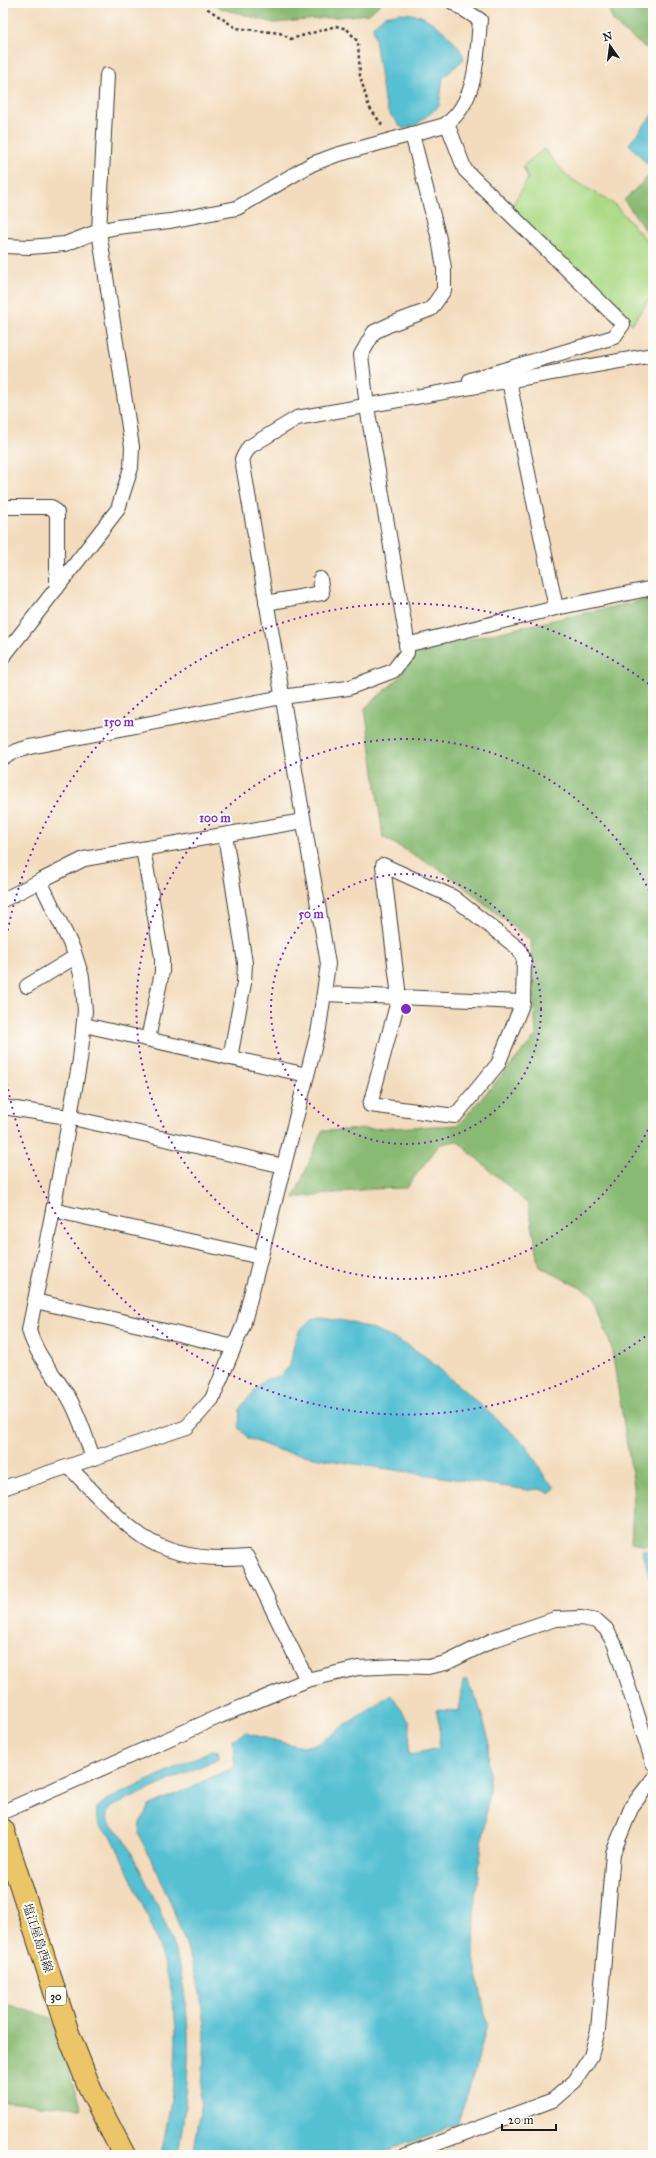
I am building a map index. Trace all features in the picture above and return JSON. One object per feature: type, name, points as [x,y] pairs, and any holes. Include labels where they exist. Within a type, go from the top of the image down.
[{"type":"main road","name":"塩江屋島西線","points":[[3,1830],[68,2033],[91,2091],[124,2155]]},
{"type":"street","points":[[3,246],[30,247],[65,244],[99,230],[170,221],[237,208],[312,164],[336,155],[447,123],[458,116],[469,92],[477,51],[480,20],[454,3]]},
{"type":"street","points":[[3,657],[118,509],[131,468],[132,447],[99,230],[107,75]]},
{"type":"street","points":[[407,400],[614,336],[623,324],[465,170],[447,123]]},
{"type":"street","points":[[3,758],[16,751],[30,747],[282,697],[348,688],[393,671],[407,653],[367,406],[361,355],[374,332],[431,309],[444,290],[444,268],[439,239],[412,134]]},
{"type":"street","points":[[3,1488],[187,1427],[212,1399],[243,1326],[319,1028],[328,964],[242,459],[249,447],[297,418],[407,400],[653,355]]},
{"type":"street","points":[[509,381],[556,608]]},
{"type":"street","points":[[3,507],[51,507],[56,513],[57,588]]},
{"type":"street","points":[[266,603],[322,593],[320,579]]},
{"type":"street","points":[[406,645],[556,608],[653,588]]},
{"type":"street","points":[[3,900],[84,859],[303,821]]},
{"type":"street","points":[[224,835],[245,963],[244,983],[230,1058]]},
{"type":"street","points":[[143,849],[162,957],[162,972],[148,1039]]},
{"type":"street","points":[[383,865],[453,897],[519,950],[524,960],[523,1002],[498,1064],[455,1116],[370,1105],[399,997],[383,865]]},
{"type":"street","points":[[40,881],[75,957],[82,977],[85,1011],[80,1060],[68,1117],[53,1210],[29,1330],[32,1343],[69,1398],[79,1416],[94,1458]]},
{"type":"street","points":[[27,986],[75,957]]},
{"type":"street","points":[[324,994],[523,1002]]},
{"type":"street","points":[[84,1025],[307,1075]]},
{"type":"street","points":[[3,1107],[68,1117],[284,1166]]},
{"type":"street","points":[[53,1210],[260,1258]]},
{"type":"street","points":[[35,1301],[234,1347]]},
{"type":"street","points":[[69,1467],[144,1537],[176,1551],[197,1557],[224,1559],[247,1557],[307,1680]]},
{"type":"street","points":[[3,1812],[220,1716],[307,1680],[358,1668],[398,1666],[428,1667],[446,1663],[493,1640],[556,1619],[581,1618],[597,1621],[606,1629],[615,1645],[653,1763]]},
{"type":"street","points":[[406,2155],[554,2100],[575,2081],[590,2056],[598,2030],[613,1853],[632,1806],[653,1780]]},
{"type":"path","points":[[205,3],[208,9],[236,28],[280,33],[291,39],[336,26],[347,29],[358,42],[360,76],[369,107],[379,123],[398,138]]},
{"type":"green space","points":[[211,3],[381,3],[369,14],[274,23],[223,9]]},
{"type":"green space","points":[[606,3],[653,3],[653,48],[644,47],[614,23]]},
{"type":"green space","points":[[544,149],[568,177],[614,204],[646,240],[653,253],[653,294],[632,324],[510,209],[528,179],[523,166]]},
{"type":"green space","points":[[648,177],[653,178],[653,240],[624,200]]},
{"type":"green space","points":[[653,598],[653,1547],[631,1543],[634,1486],[611,1346],[594,1295],[540,1267],[528,1204],[457,1141],[440,1144],[406,1188],[368,1189],[294,1198],[322,1131],[458,1125],[536,1036],[531,941],[449,875],[383,837],[365,708],[399,678],[415,651]]},
{"type":"green space","points":[[3,2003],[51,2018],[81,2108],[3,2102]]},
{"type":"water","points":[[402,13],[421,16],[440,28],[453,40],[462,53],[464,59],[443,78],[439,106],[416,125],[403,129],[388,112],[384,99],[373,26],[384,16]]},
{"type":"water","points":[[653,114],[653,170],[629,144]]},
{"type":"water","points":[[319,1317],[346,1321],[376,1331],[404,1343],[427,1358],[527,1446],[546,1479],[555,1487],[551,1494],[540,1489],[528,1490],[335,1461],[278,1450],[248,1438],[239,1429],[240,1408],[264,1380],[280,1376],[290,1366],[294,1344],[300,1330],[311,1319]]},
{"type":"water","points":[[642,1550],[653,1552],[653,1589]]},
{"type":"water","points":[[463,1680],[467,1680],[478,1703],[488,1736],[489,1790],[475,1898],[474,1958],[487,2023],[475,2072],[457,2125],[374,2155],[193,2155],[199,2121],[205,2034],[200,1991],[187,1947],[173,1909],[158,1873],[139,1835],[140,1823],[149,1806],[235,1767],[233,1739],[245,1733],[301,1747],[318,1744],[391,1694],[410,1723],[409,1755],[439,1748],[440,1727],[436,1710],[458,1711]]},
{"type":"water","points":[[212,1750],[218,1751],[219,1758],[111,1807],[107,1816],[107,1820],[123,1836],[163,1918],[176,1953],[184,1993],[187,2016],[188,2062],[182,2132],[178,2155],[161,2155],[175,2069],[176,2034],[172,1993],[151,1925],[112,1837],[101,1828],[97,1822],[97,1808],[105,1801]]}]
